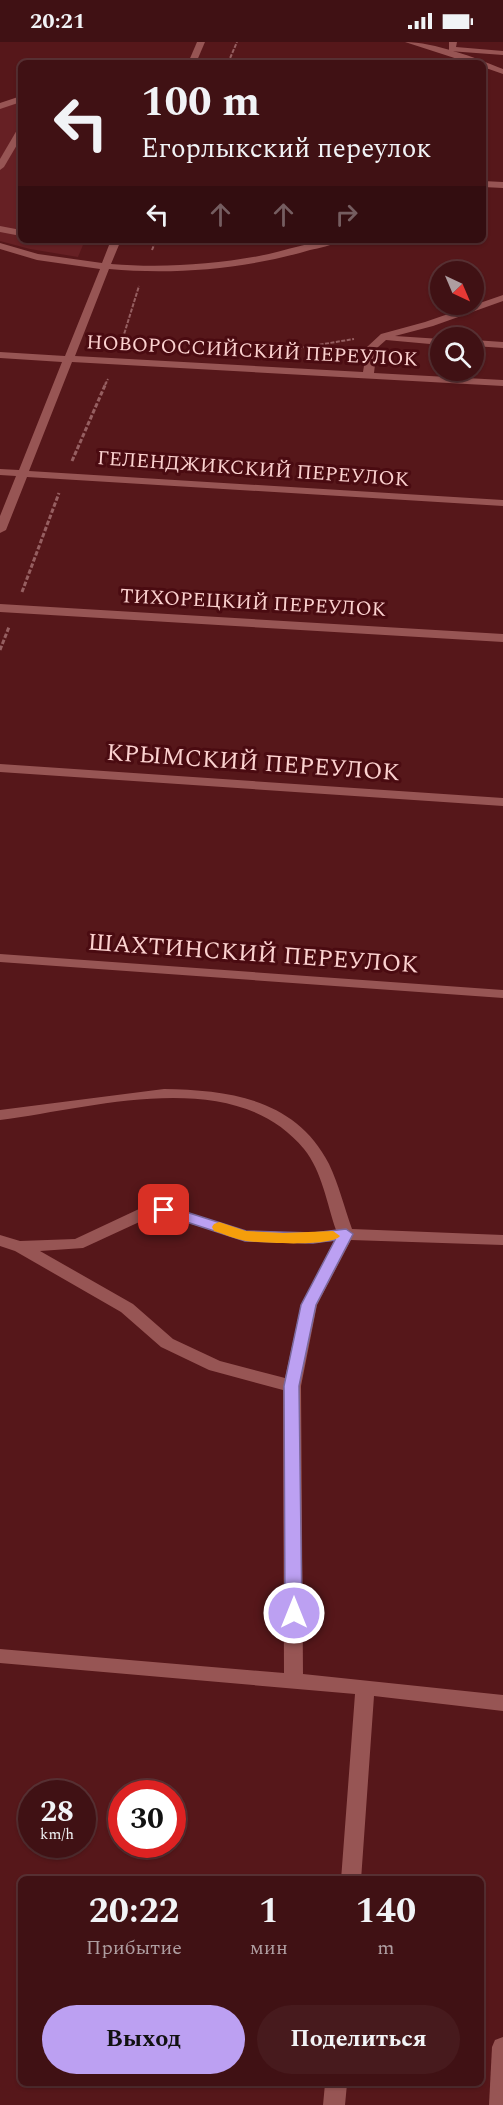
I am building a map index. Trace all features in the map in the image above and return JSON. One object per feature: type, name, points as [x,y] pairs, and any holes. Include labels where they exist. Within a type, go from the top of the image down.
[{"type":"street","points":[[193,60],[201,42]]},
{"type":"street","points":[[409,42],[468,60]]},
{"type":"street","points":[[453,42],[452,49],[503,52]]},
{"type":"street","points":[[486,66],[503,72]]},
{"type":"street","points":[[0,106],[18,100]]},
{"type":"street","points":[[0,167],[18,135]]},
{"type":"street","points":[[486,184],[503,185]]},
{"type":"street","points":[[0,229],[18,232]]},
{"type":"street","points":[[0,530],[115,243]]},
{"type":"street","points":[[0,246],[60,261],[105,266],[145,267],[208,266],[266,259],[324,243]]},
{"type":"street","points":[[368,375],[372,347],[382,338],[503,298]]},
{"type":"street","points":[[382,338],[430,341]]},
{"type":"street","points":[[484,344],[503,345]]},
{"type":"street","name":"НОВОРОССИЙСКИЙ ПЕРЕУЛОК","points":[[0,355],[503,383]]},
{"type":"street","name":"ГЕЛЕНДЖИКСКИЙ ПЕРЕУЛОК","points":[[0,472],[503,503]]},
{"type":"street","name":"ТИХОРЕЦКИЙ ПЕРЕУЛОК","points":[[0,608],[503,638]]},
{"type":"street","name":"КРЫМСКИЙ ПЕРЕУЛОК","points":[[0,768],[503,802]]},
{"type":"street","name":"ШАХТИНСКИЙ ПЕРЕУЛОК","points":[[0,958],[503,994]]},
{"type":"street","points":[[0,1115],[150,1094],[237,1099],[266,1108],[291,1125],[311,1147],[346,1234],[309,1305],[292,1386],[294,1681]]},
{"type":"street","points":[[18,1247],[77,1244],[145,1213],[164,1210],[245,1236],[313,1238],[346,1234],[503,1240]]},
{"type":"street","points":[[0,1240],[18,1247],[127,1308],[167,1343],[215,1366],[292,1386]]},
{"type":"street","points":[[0,1656],[365,1687],[503,1703]]},
{"type":"street","points":[[351,1876],[365,1687]]},
{"type":"street","points":[[500,2105],[503,2047]]},
{"type":"street","points":[[334,2105],[336,2086]]},
{"type":"path","points":[[229,60],[237,42]]},
{"type":"path","points":[[0,650],[66,476],[116,362],[145,267],[155,243]]},
{"type":"path","points":[[287,350],[356,339]]},
{"type":"shaded area","points":[[18,103],[18,243],[84,243],[78,257],[30,249],[0,241],[0,108]]},
{"type":"slow traffic","points":[[219,1227],[245,1236],[313,1238],[333,1236]]},
{"type":"route","points":[[164,1210],[245,1236],[313,1238],[346,1234],[309,1305],[292,1386],[294,1613]]}]
